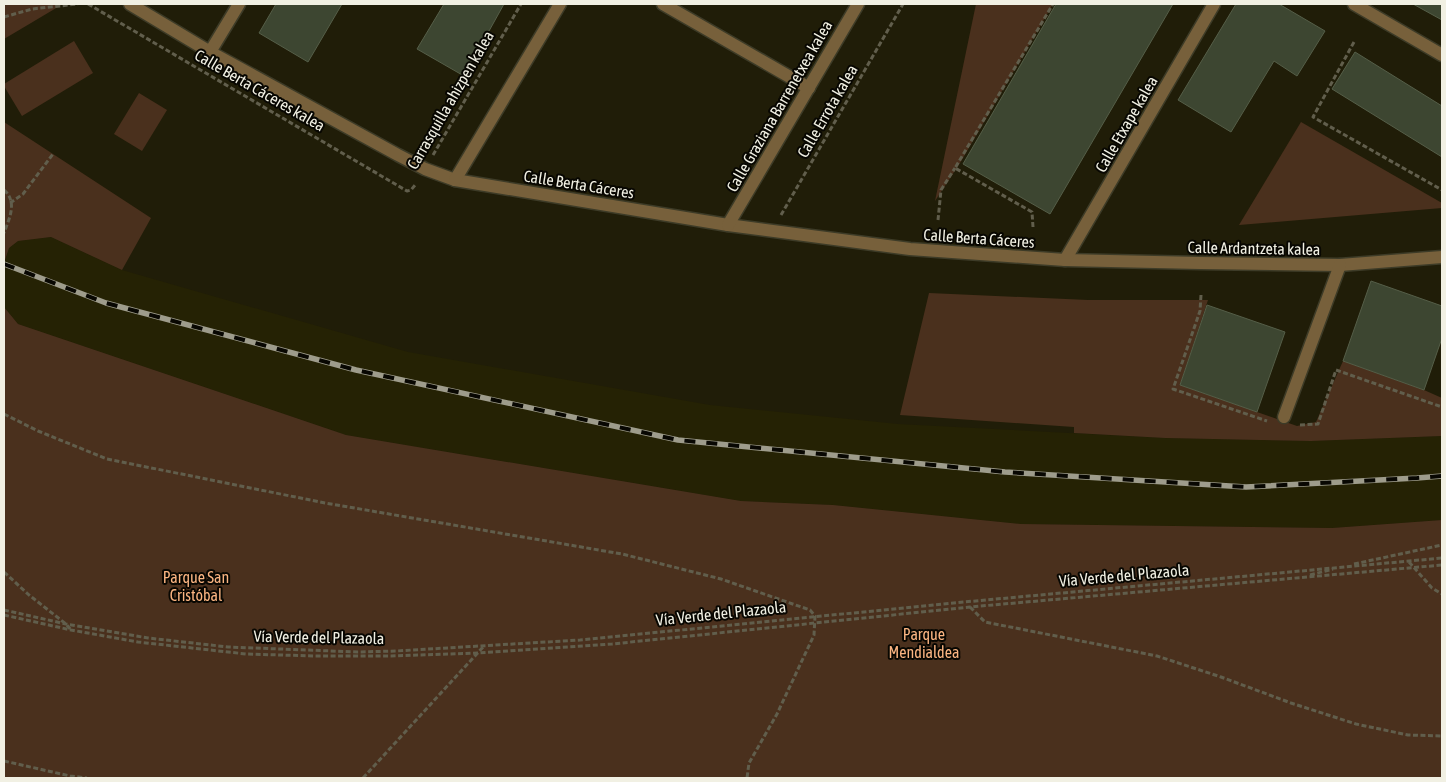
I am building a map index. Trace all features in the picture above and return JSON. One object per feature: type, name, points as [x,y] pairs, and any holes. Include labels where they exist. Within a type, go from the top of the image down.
[{"type":"street","name":"Calle Berta Cáceres","points":[[130,4],[210,52],[424,169],[455,180],[728,225],[910,249],[1066,260]]},
{"type":"street","points":[[210,52],[239,4]]},
{"type":"street","points":[[455,180],[560,4]]},
{"type":"street","points":[[663,4],[809,88]]},
{"type":"street","name":"Calle Graziana Barrenetxea kalea","points":[[728,225],[858,4]]},
{"type":"street","name":"Calle Etxape kalea","points":[[1066,260],[1214,4]]},
{"type":"street","points":[[1354,4],[1442,55]]},
{"type":"street","name":"Calle Ardantzeta kalea","points":[[1066,260],[1340,265],[1442,257]]},
{"type":"street","points":[[1284,417],[1340,265]]},
{"type":"path","points":[[4,17],[32,9],[78,4]]},
{"type":"path","name":"Calle Berta Cáceres kalea","points":[[88,4],[407,191],[411,190],[416,182]]},
{"type":"path","name":"Carrasquilla ahizpen kalea","points":[[416,182],[521,4]]},
{"type":"path","name":"Calle Errota kalea","points":[[772,230],[903,4]]},
{"type":"path","points":[[938,220],[941,190],[1052,4]]},
{"type":"path","points":[[1354,42],[1313,117],[1442,190]]},
{"type":"path","points":[[10,203],[23,194],[52,154]]},
{"type":"path","points":[[955,168],[1032,212],[1033,227]]},
{"type":"path","points":[[4,190],[8,194],[12,211],[4,233]]},
{"type":"path","points":[[4,414],[38,431],[107,459],[325,503],[622,554],[721,579],[810,610],[815,616],[814,635],[777,714],[750,763],[747,778]]},
{"type":"path","points":[[1300,578],[1442,545]]},
{"type":"path","name":"Vía Verde del Plazaola","points":[[4,610],[66,624],[148,638],[228,647],[358,652],[396,651],[580,640],[815,616],[1442,558]]},
{"type":"path","points":[[1409,561],[1432,588],[1442,594]]},
{"type":"path","points":[[4,615],[138,642],[246,654],[391,656],[478,653],[612,644],[970,607],[1442,565]]},
{"type":"path","points":[[4,572],[72,630]]},
{"type":"path","points":[[964,602],[985,622],[1157,656],[1356,724],[1408,735],[1442,736]]},
{"type":"path","points":[[363,778],[484,646]]},
{"type":"path","points":[[4,761],[87,778]]},
{"type":"shaded area","points":[[51,237],[122,270],[408,352],[710,405],[898,424],[1165,438],[1311,441],[1442,436],[1442,520],[1332,528],[1021,524],[833,505],[741,501],[346,435],[18,324],[4,307],[4,263],[9,248],[18,241]]},
{"type":"green space","points":[[4,4],[63,4],[4,39]]},
{"type":"green space","points":[[976,4],[1053,4],[960,163],[935,201]]},
{"type":"green space","points":[[74,41],[93,73],[22,116],[4,84]]},
{"type":"green space","points":[[139,93],[167,110],[142,151],[114,134]]},
{"type":"green space","points":[[4,122],[151,218],[122,270],[51,237],[18,241],[9,248],[4,263]]},
{"type":"green space","points":[[1301,122],[1442,203],[1442,208],[1239,225]]},
{"type":"green space","points":[[929,293],[1088,300],[1208,300],[1180,385],[1297,426],[1316,422],[1343,361],[1442,398],[1442,436],[1311,441],[1165,438],[1074,433],[1074,427],[900,415]]},
{"type":"green space","name":"Parque San Cristóbal","points":[[4,307],[18,324],[346,435],[741,501],[833,505],[1021,524],[1332,528],[1442,520],[1442,778],[4,778]]},
{"type":"building","points":[[276,4],[342,4],[308,62],[259,33]]},
{"type":"building","points":[[444,4],[504,4],[464,76],[417,49]]},
{"type":"building","points":[[1056,4],[1173,4],[1050,214],[963,164]]},
{"type":"building","points":[[1236,4],[1279,4],[1325,31],[1297,76],[1274,61],[1231,132],[1178,100]]},
{"type":"building","points":[[1413,4],[1442,4],[1442,20]]},
{"type":"building","points":[[1355,52],[1442,106],[1442,157],[1332,89]]},
{"type":"building","points":[[1371,281],[1442,306],[1442,338],[1424,390],[1343,361]]},
{"type":"building","points":[[1207,305],[1285,332],[1257,412],[1180,385]]},
{"type":"railway","points":[[4,264],[106,303],[356,370],[678,440],[1005,472],[1246,487],[1442,476]]},
{"type":"park label","name":"Parque Mendialdea","points":[[924,643]]}]
